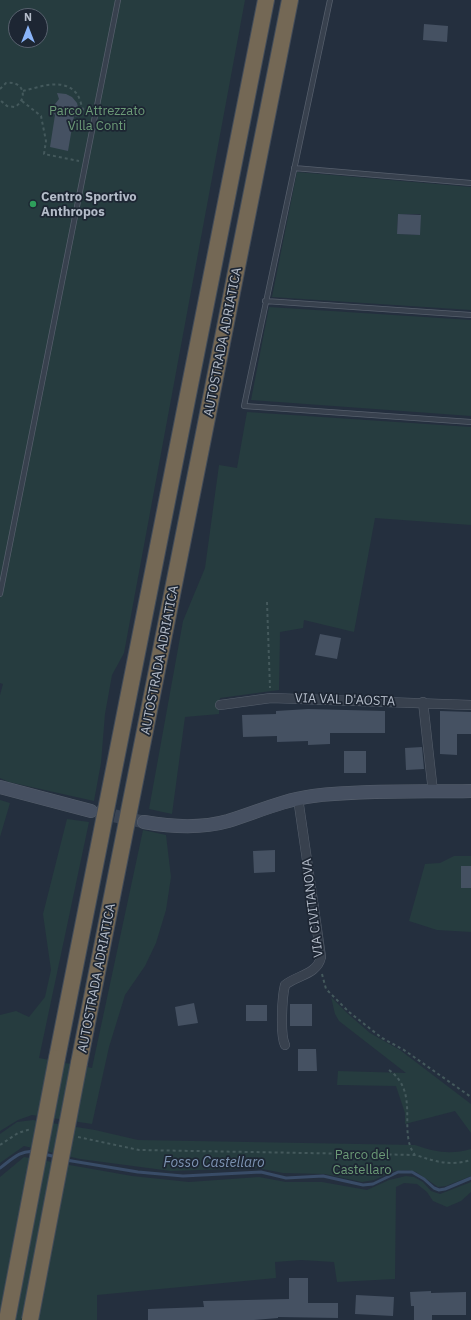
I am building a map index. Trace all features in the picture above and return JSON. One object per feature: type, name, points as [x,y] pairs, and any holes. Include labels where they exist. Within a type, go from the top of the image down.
[{"type":"highway","name":"AUTOSTRADA ADRIATICA","points":[[6,1320],[266,0]]},
{"type":"highway","name":"AUTOSTRADA ADRIATICA","points":[[30,1320],[79,1063],[290,0]]},
{"type":"street","name":"VIA VAL D'AOSTA","points":[[220,705],[271,698],[423,702],[471,705]]},
{"type":"street","points":[[423,702],[432,792]]},
{"type":"street","points":[[0,788],[91,810]]},
{"type":"street","points":[[144,822],[178,827],[210,825],[228,821],[298,798],[330,794],[471,791]]},
{"type":"street","name":"VIA CIVITANOVA","points":[[285,1045],[283,1041],[283,1019],[285,985],[317,966],[320,963],[321,954],[298,798]]},
{"type":"lane","points":[[0,594],[118,0]]},
{"type":"lane","points":[[330,0],[265,301],[244,406],[471,422]]},
{"type":"lane","points":[[294,168],[471,183]]},
{"type":"lane","points":[[265,301],[471,315]]},
{"type":"path","points":[[0,89],[3,85],[10,82],[18,84],[23,91],[22,101],[15,107],[3,104],[0,100]]},
{"type":"path","points":[[23,91],[52,84],[67,86],[77,94],[83,109],[96,113]]},
{"type":"path","points":[[22,101],[41,116],[46,141],[44,154],[86,163]]},
{"type":"path","points":[[267,602],[271,698]]},
{"type":"path","points":[[317,966],[321,969],[326,989],[349,1012],[382,1038],[404,1050],[471,1097]]},
{"type":"path","points":[[389,1070],[404,1089],[408,1110],[409,1144],[416,1155]]},
{"type":"path","points":[[0,1145],[18,1133],[34,1129]]},
{"type":"path","points":[[78,1137],[139,1150],[416,1155],[447,1164],[458,1164],[471,1160]]},
{"type":"green space","name":"Parco Attrezzato Villa Conti","points":[[0,0],[245,0],[124,653],[112,675],[105,714],[101,763],[94,801],[9,782],[0,778],[0,695],[3,684],[0,683]]},
{"type":"green space","points":[[297,172],[471,187],[471,310],[272,297]],"holes":[[[398,214],[420,214],[420,235],[397,234]]]},
{"type":"green space","points":[[269,307],[471,320],[471,416],[251,400]]},
{"type":"green space","points":[[247,412],[471,427],[471,525],[375,518],[354,632],[304,620],[303,628],[280,632],[279,690],[220,698],[219,714],[185,717],[172,814],[149,809],[183,621],[205,568],[219,465],[237,468]]},
{"type":"green space","points":[[0,800],[10,803],[0,837]]},
{"type":"green space","points":[[67,819],[89,822],[39,1058],[92,1068],[143,830],[166,835],[171,877],[166,910],[156,943],[145,966],[125,995],[109,1047],[92,1124],[32,1115],[18,1120],[0,1131],[0,1015],[16,1011],[29,1017],[45,997],[51,970],[43,914]]},
{"type":"green space","points":[[454,856],[471,856],[471,932],[437,930],[409,921],[425,864],[440,863]]},
{"type":"green space","points":[[331,997],[370,1033],[400,1050],[471,1104],[471,1133],[455,1111],[405,1124],[405,1113],[396,1086],[337,1085],[338,1071],[406,1073],[339,1021],[335,1014]]},
{"type":"green space","name":"Parco del Castellaro","points":[[33,1120],[95,1130],[138,1140],[415,1145],[443,1152],[456,1152],[471,1149],[471,1176],[446,1186],[438,1187],[416,1172],[408,1170],[394,1171],[374,1180],[362,1182],[325,1174],[283,1173],[257,1168],[171,1171],[80,1159],[24,1146],[0,1163],[0,1134],[17,1122]]},
{"type":"green space","points":[[24,1157],[132,1176],[189,1182],[259,1177],[286,1182],[322,1182],[367,1190],[389,1180],[406,1176],[414,1177],[423,1182],[431,1191],[440,1194],[471,1182],[471,1192],[461,1201],[447,1207],[433,1201],[427,1192],[417,1184],[404,1183],[396,1187],[395,1279],[337,1282],[334,1262],[301,1260],[275,1262],[276,1278],[97,1295],[97,1320],[0,1320],[0,1177]]},
{"type":"building","points":[[424,24],[448,26],[447,42],[423,40]]},
{"type":"building","name":"Centro Sportivo Anthropos","points":[[57,93],[66,94],[72,97],[77,103],[79,111],[79,117],[74,116],[68,151],[50,147],[55,115],[51,109],[59,99]]},
{"type":"building","points":[[398,214],[421,215],[420,235],[397,234]]},
{"type":"building","points":[[320,634],[341,638],[337,659],[315,655]]},
{"type":"building","points":[[308,709],[385,711],[385,733],[330,733],[330,744],[308,745],[308,741],[277,742],[277,736],[243,737],[242,715],[276,714],[276,711]]},
{"type":"building","points":[[440,711],[471,712],[471,734],[457,734],[457,755],[440,754]]},
{"type":"building","points":[[422,747],[424,769],[406,770],[405,748]]},
{"type":"building","points":[[344,751],[366,751],[366,773],[344,773]]},
{"type":"building","points":[[275,850],[275,872],[254,873],[253,851]]},
{"type":"building","points":[[461,866],[471,866],[471,888],[461,888]]},
{"type":"building","points":[[194,1003],[198,1023],[178,1026],[175,1007]]},
{"type":"building","points":[[290,1004],[312,1004],[312,1026],[290,1026]]},
{"type":"building","points":[[246,1005],[267,1005],[267,1021],[246,1021]]},
{"type":"building","points":[[298,1049],[316,1049],[317,1071],[298,1071]]},
{"type":"building","points":[[289,1278],[308,1278],[308,1303],[338,1303],[338,1318],[278,1317],[254,1320],[148,1320],[148,1309],[204,1307],[203,1301],[289,1299]]},
{"type":"building","points":[[431,1291],[431,1293],[466,1292],[466,1315],[432,1315],[432,1320],[414,1320],[414,1306],[411,1306],[410,1292]]},
{"type":"building","points":[[356,1295],[394,1297],[393,1316],[355,1314]]},
{"type":"waterway","name":"Fosso Castellaro","points":[[0,1168],[25,1152],[35,1152]]},
{"type":"waterway","name":"Fosso Castellaro","points":[[44,1154],[56,1157]]},
{"type":"waterway","name":"Fosso Castellaro","points":[[66,1160],[138,1172],[183,1176],[261,1172],[286,1178],[323,1176],[363,1185],[373,1184],[398,1172],[412,1172],[439,1190],[471,1178]]},
{"type":"tunnel","points":[[96,812],[144,822]]},
{"type":"place","name":"Centro Sportivo Anthropos","points":[[33,204]]}]
